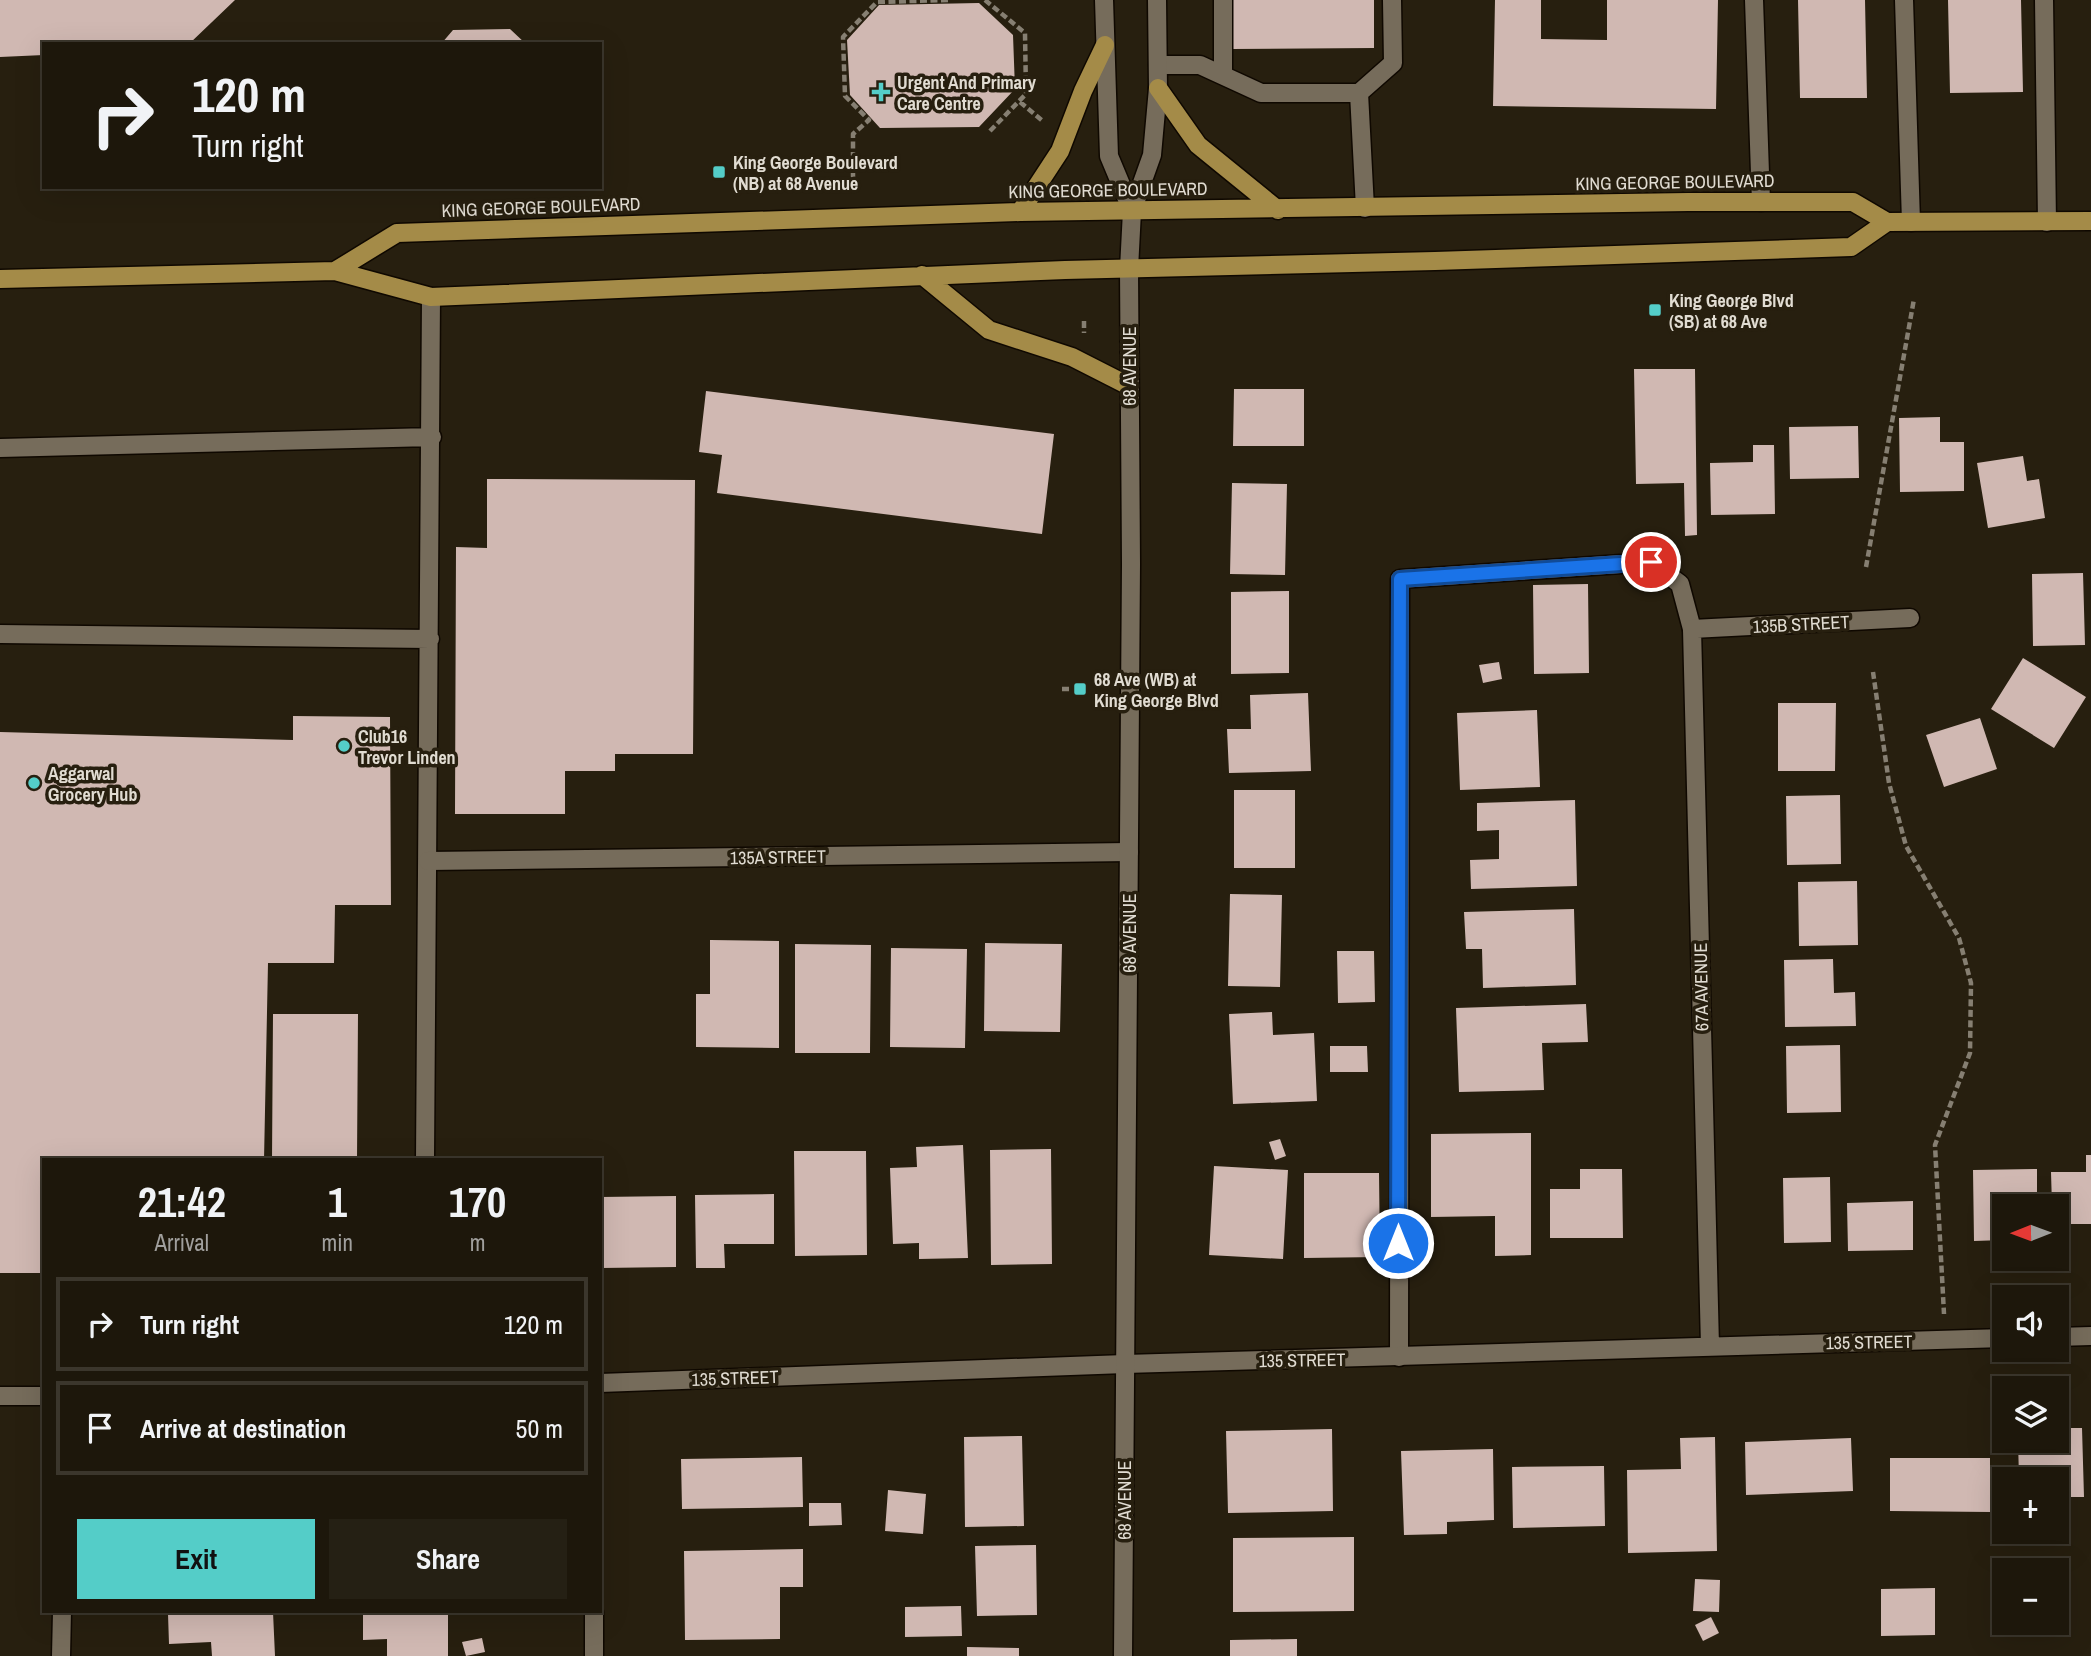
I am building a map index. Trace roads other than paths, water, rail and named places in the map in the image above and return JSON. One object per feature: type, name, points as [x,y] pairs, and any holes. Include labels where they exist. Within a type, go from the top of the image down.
[{"type":"main road","points":[[1020,212],[1060,151],[1083,91],[1105,45]]},
{"type":"main road","points":[[1158,88],[1199,145],[1278,210]]},
{"type":"main road","name":"KING GEORGE BOULEVARD","points":[[335,271],[397,233],[1020,212],[1853,202],[1887,222]]},
{"type":"main road","points":[[0,279],[335,271],[431,297],[922,275],[1851,247],[1887,222],[2091,221]]},
{"type":"main road","points":[[922,275],[989,330],[1072,358],[1129,386]]},
{"type":"street","name":"68 AVENUE","points":[[1104,0],[1109,156],[1132,211]]},
{"type":"street","name":"68 AVENUE","points":[[1123,1656],[1129,852],[1129,269],[1132,211],[1152,155],[1158,88],[1157,0]]},
{"type":"street","points":[[1223,0],[1223,75]]},
{"type":"street","points":[[1158,65],[1200,65],[1261,93],[1359,93],[1393,63],[1392,0]]},
{"type":"street","points":[[1754,0],[1761,202]]},
{"type":"street","points":[[1904,0],[1911,222]]},
{"type":"street","points":[[2044,0],[2047,222]]},
{"type":"street","points":[[1359,93],[1365,208]]},
{"type":"street","points":[[425,1158],[431,297]]},
{"type":"street","points":[[0,448],[432,437]]},
{"type":"street","name":"67A AVENUE","points":[[1399,1357],[1400,579],[1651,562],[1680,584],[1692,629],[1710,1346]]},
{"type":"street","name":"135B STREET","points":[[1692,629],[1910,618]]},
{"type":"street","points":[[0,634],[430,639]]},
{"type":"street","name":"135A STREET","points":[[428,861],[1129,852]]},
{"type":"street","points":[[2069,1337],[2091,1336]]},
{"type":"street","name":"135 STREET","points":[[602,1383],[1125,1364],[1992,1338]]},
{"type":"street","points":[[0,1396],[42,1396]]},
{"type":"street","points":[[61,1656],[62,1613]]},
{"type":"street","points":[[594,1613],[594,1656]]},
{"type":"place","name":"Urgent And Primary Care Centre","points":[[881,92]]},
{"type":"place","name":"King George Boulevard (NB) at 68 Avenue","points":[[719,172]]},
{"type":"place","name":"King George Blvd (SB) at 68 Ave","points":[[1655,310]]},
{"type":"place","name":"68 Ave (WB) at King George Blvd","points":[[1080,689]]},
{"type":"place","name":"Club16 Trevor Linden","points":[[344,746]]},
{"type":"place","name":"Aggarwal Grocery Hub","points":[[34,783]]}]
